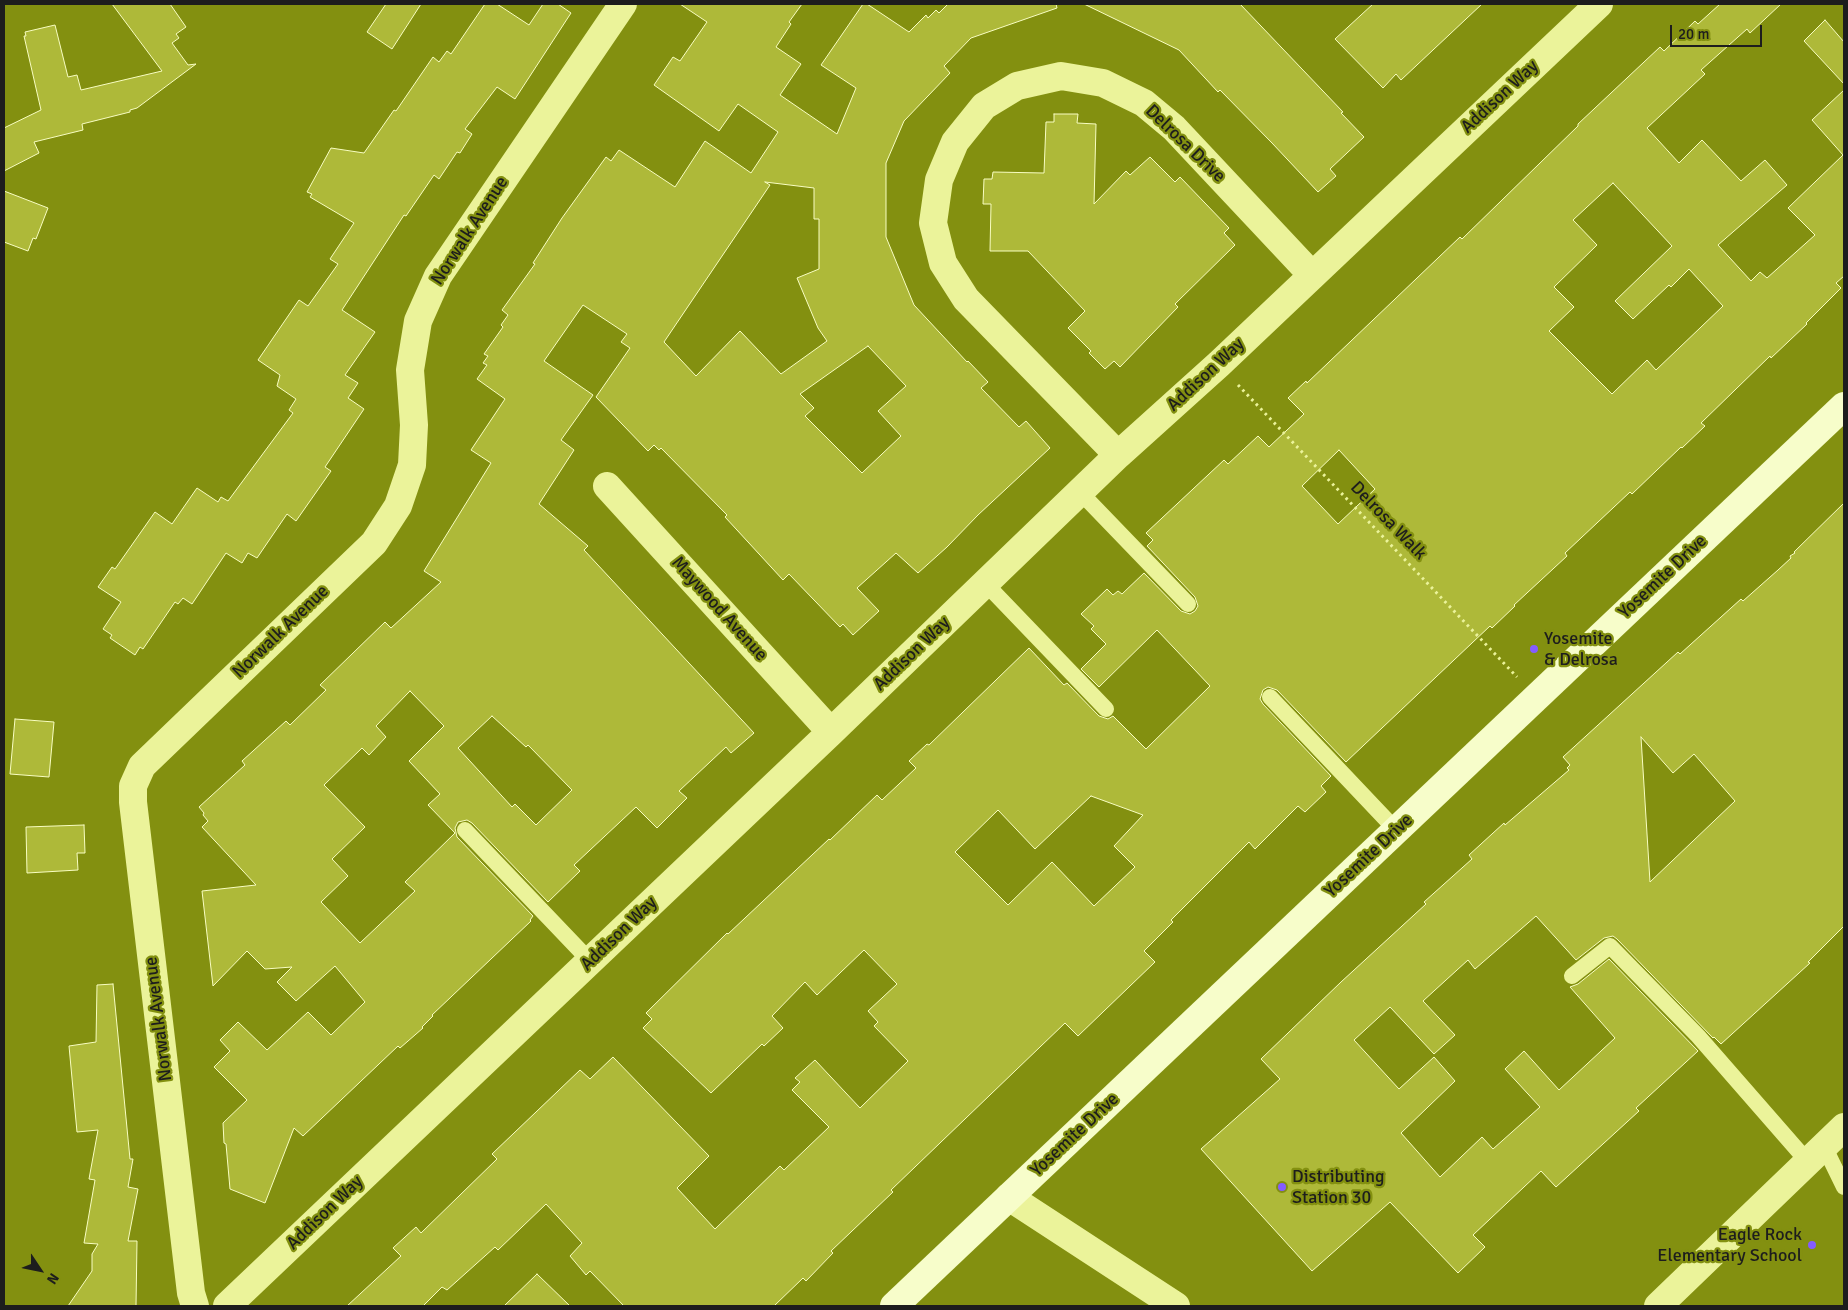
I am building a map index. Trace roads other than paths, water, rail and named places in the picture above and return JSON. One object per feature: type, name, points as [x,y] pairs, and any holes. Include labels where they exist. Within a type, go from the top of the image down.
[{"type":"street","name":"Norwalk Avenue","points":[[195,1306],[191,1293],[134,812],[133,786],[142,766],[374,542],[398,506],[412,465],[414,425],[410,370],[418,321],[438,276],[623,4]]},
{"type":"street","name":"Addison Way","points":[[227,1306],[986,584],[1118,455],[1219,364],[1599,4]]},
{"type":"street","name":"Delrosa Drive","points":[[1118,455],[966,299],[942,264],[933,224],[939,180],[955,142],[984,106],[1017,86],[1061,76],[1103,83],[1144,103],[1174,128],[1312,275]]},
{"type":"street","name":"Yosemite Drive","points":[[894,1306],[1844,406]]},
{"type":"street","name":"Maywood Avenue","points":[[607,486],[831,732]]},
{"type":"street","points":[[1658,1306],[1844,1127]]},
{"type":"street","points":[[1009,1197],[1176,1306]]},
{"type":"lane","points":[[1080,492],[1188,604]]},
{"type":"lane","points":[[986,584],[1106,709]]},
{"type":"lane","points":[[1270,697],[1396,830]]},
{"type":"lane","points":[[465,830],[590,961]]},
{"type":"lane","points":[[1572,976],[1610,946],[1816,1154],[1844,1187]]},
{"type":"place","name":"Yosemite & Delrosa","points":[[1534,649]]},
{"type":"place","name":"Distributing Station 30","points":[[1282,1187]]},
{"type":"place","name":"Eagle Rock Elementary School","points":[[1812,1245]]}]
